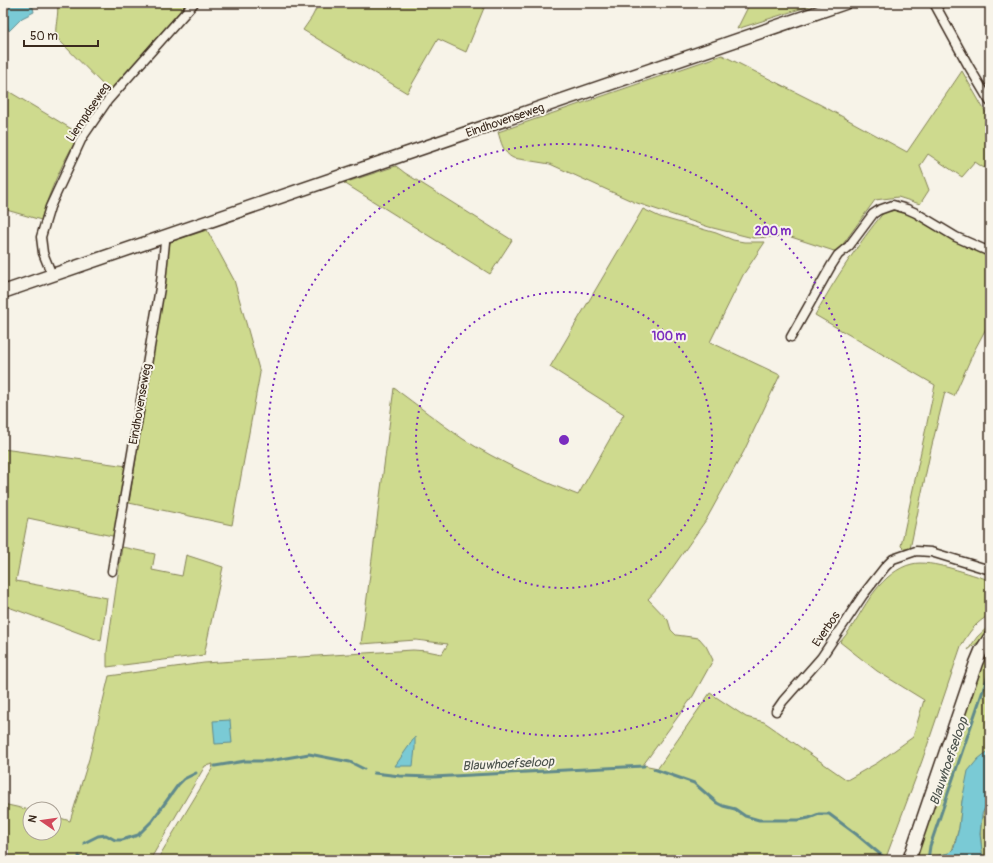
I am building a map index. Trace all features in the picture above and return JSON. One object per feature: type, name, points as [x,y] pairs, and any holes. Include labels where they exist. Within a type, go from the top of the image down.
[{"type":"main road","name":"Eindhovenseweg","points":[[3,292],[50,270],[164,237],[845,3]]},
{"type":"main road","points":[[910,860],[976,663],[988,641]]},
{"type":"street","name":"Liempdseweg","points":[[50,270],[50,259],[47,253],[44,232],[45,222],[50,207],[82,138],[108,100],[194,3]]},
{"type":"street","points":[[934,3],[990,102]]},
{"type":"street","points":[[791,337],[838,255],[848,246],[872,214],[885,207],[893,205],[907,209],[956,237],[990,252]]},
{"type":"street","name":"Eindhovenseweg","points":[[112,571],[161,282],[165,242],[164,237]]},
{"type":"street","name":"Everbos","points":[[776,711],[821,658],[863,596],[893,559],[916,551],[931,552],[990,570]]},
{"type":"green space","points":[[57,3],[187,3],[109,91],[57,38]]},
{"type":"green space","points":[[319,3],[486,3],[466,52],[438,39],[407,93],[303,30]]},
{"type":"green space","points":[[750,3],[819,3],[737,29]]},
{"type":"green space","points":[[722,55],[821,105],[907,152],[962,71],[990,120],[990,161],[984,168],[975,162],[962,177],[928,154],[920,166],[929,190],[920,204],[898,197],[875,200],[838,251],[834,251],[788,236],[753,238],[709,227],[634,202],[550,164],[513,158],[503,147],[498,132]]},
{"type":"green space","points":[[3,88],[80,134],[68,154],[48,197],[41,220],[3,209]]},
{"type":"green space","points":[[396,166],[512,240],[490,274],[344,183]]},
{"type":"green space","points":[[643,209],[660,217],[716,233],[733,240],[744,242],[765,242],[743,275],[710,342],[780,375],[744,451],[706,520],[659,587],[648,599],[668,620],[671,630],[676,635],[699,638],[706,646],[713,660],[693,696],[643,765],[658,768],[710,693],[746,717],[764,722],[847,780],[877,763],[913,737],[924,700],[877,671],[840,642],[850,630],[870,597],[892,574],[912,564],[920,563],[940,566],[990,580],[990,615],[973,628],[961,646],[922,761],[885,860],[157,860],[212,769],[213,764],[205,766],[150,860],[3,860],[3,804],[22,808],[22,841],[62,841],[62,818],[70,821],[89,759],[109,676],[204,663],[413,650],[442,654],[448,644],[416,640],[361,644],[394,388],[463,439],[519,470],[578,495],[624,414],[550,367]]},
{"type":"green space","points":[[897,210],[912,214],[949,238],[990,256],[990,321],[974,351],[954,396],[945,392],[931,449],[910,549],[904,549],[901,546],[935,385],[815,315],[847,262],[874,224],[884,212]]},
{"type":"green space","points":[[207,230],[234,280],[260,373],[232,525],[129,503],[170,242]]},
{"type":"green space","points":[[3,449],[127,466],[117,537],[28,518],[16,581],[107,598],[101,641],[3,605]]},
{"type":"green space","points":[[122,547],[155,554],[152,570],[182,576],[186,555],[223,567],[204,655],[107,667],[107,651]]},
{"type":"green space","points":[[990,625],[990,633],[968,650],[977,637]]},
{"type":"green space","points":[[990,648],[990,752],[987,752],[962,801],[959,828],[952,851],[937,856],[937,860],[915,860],[980,665]]},
{"type":"green space","points":[[990,797],[990,860],[983,860],[981,828],[983,813]]},
{"type":"water","points":[[3,3],[32,3],[34,12],[22,18],[9,31],[3,12]]},
{"type":"water","points":[[230,720],[232,743],[215,744],[213,721]]},
{"type":"water","points":[[415,737],[413,766],[395,766]]},
{"type":"water","points":[[987,752],[990,752],[990,797],[982,814],[980,834],[983,860],[937,860],[937,856],[949,853],[954,848],[959,828],[962,801],[968,771],[978,759]]},
{"type":"waterway","name":"Blauwhoefseloop","points":[[928,860],[930,846],[990,670]]},
{"type":"waterway","name":"Blauwhoefseloop","points":[[215,766],[245,761],[269,761],[309,754],[350,762],[364,769]]},
{"type":"waterway","name":"Blauwhoefseloop","points":[[374,773],[400,776],[433,777],[644,766]]},
{"type":"waterway","name":"Blauwhoefseloop","points":[[654,769],[694,783],[717,803],[735,809],[745,816],[759,820],[799,820],[819,814],[829,814],[887,860]]},
{"type":"waterway","name":"Blauwhoefseloop","points":[[84,843],[98,836],[106,835],[115,840],[122,840],[138,835],[152,821],[178,785],[184,779],[196,773]]},
{"type":"waterway","name":"Blauwhoefseloop","points":[[79,856],[80,860]]}]
